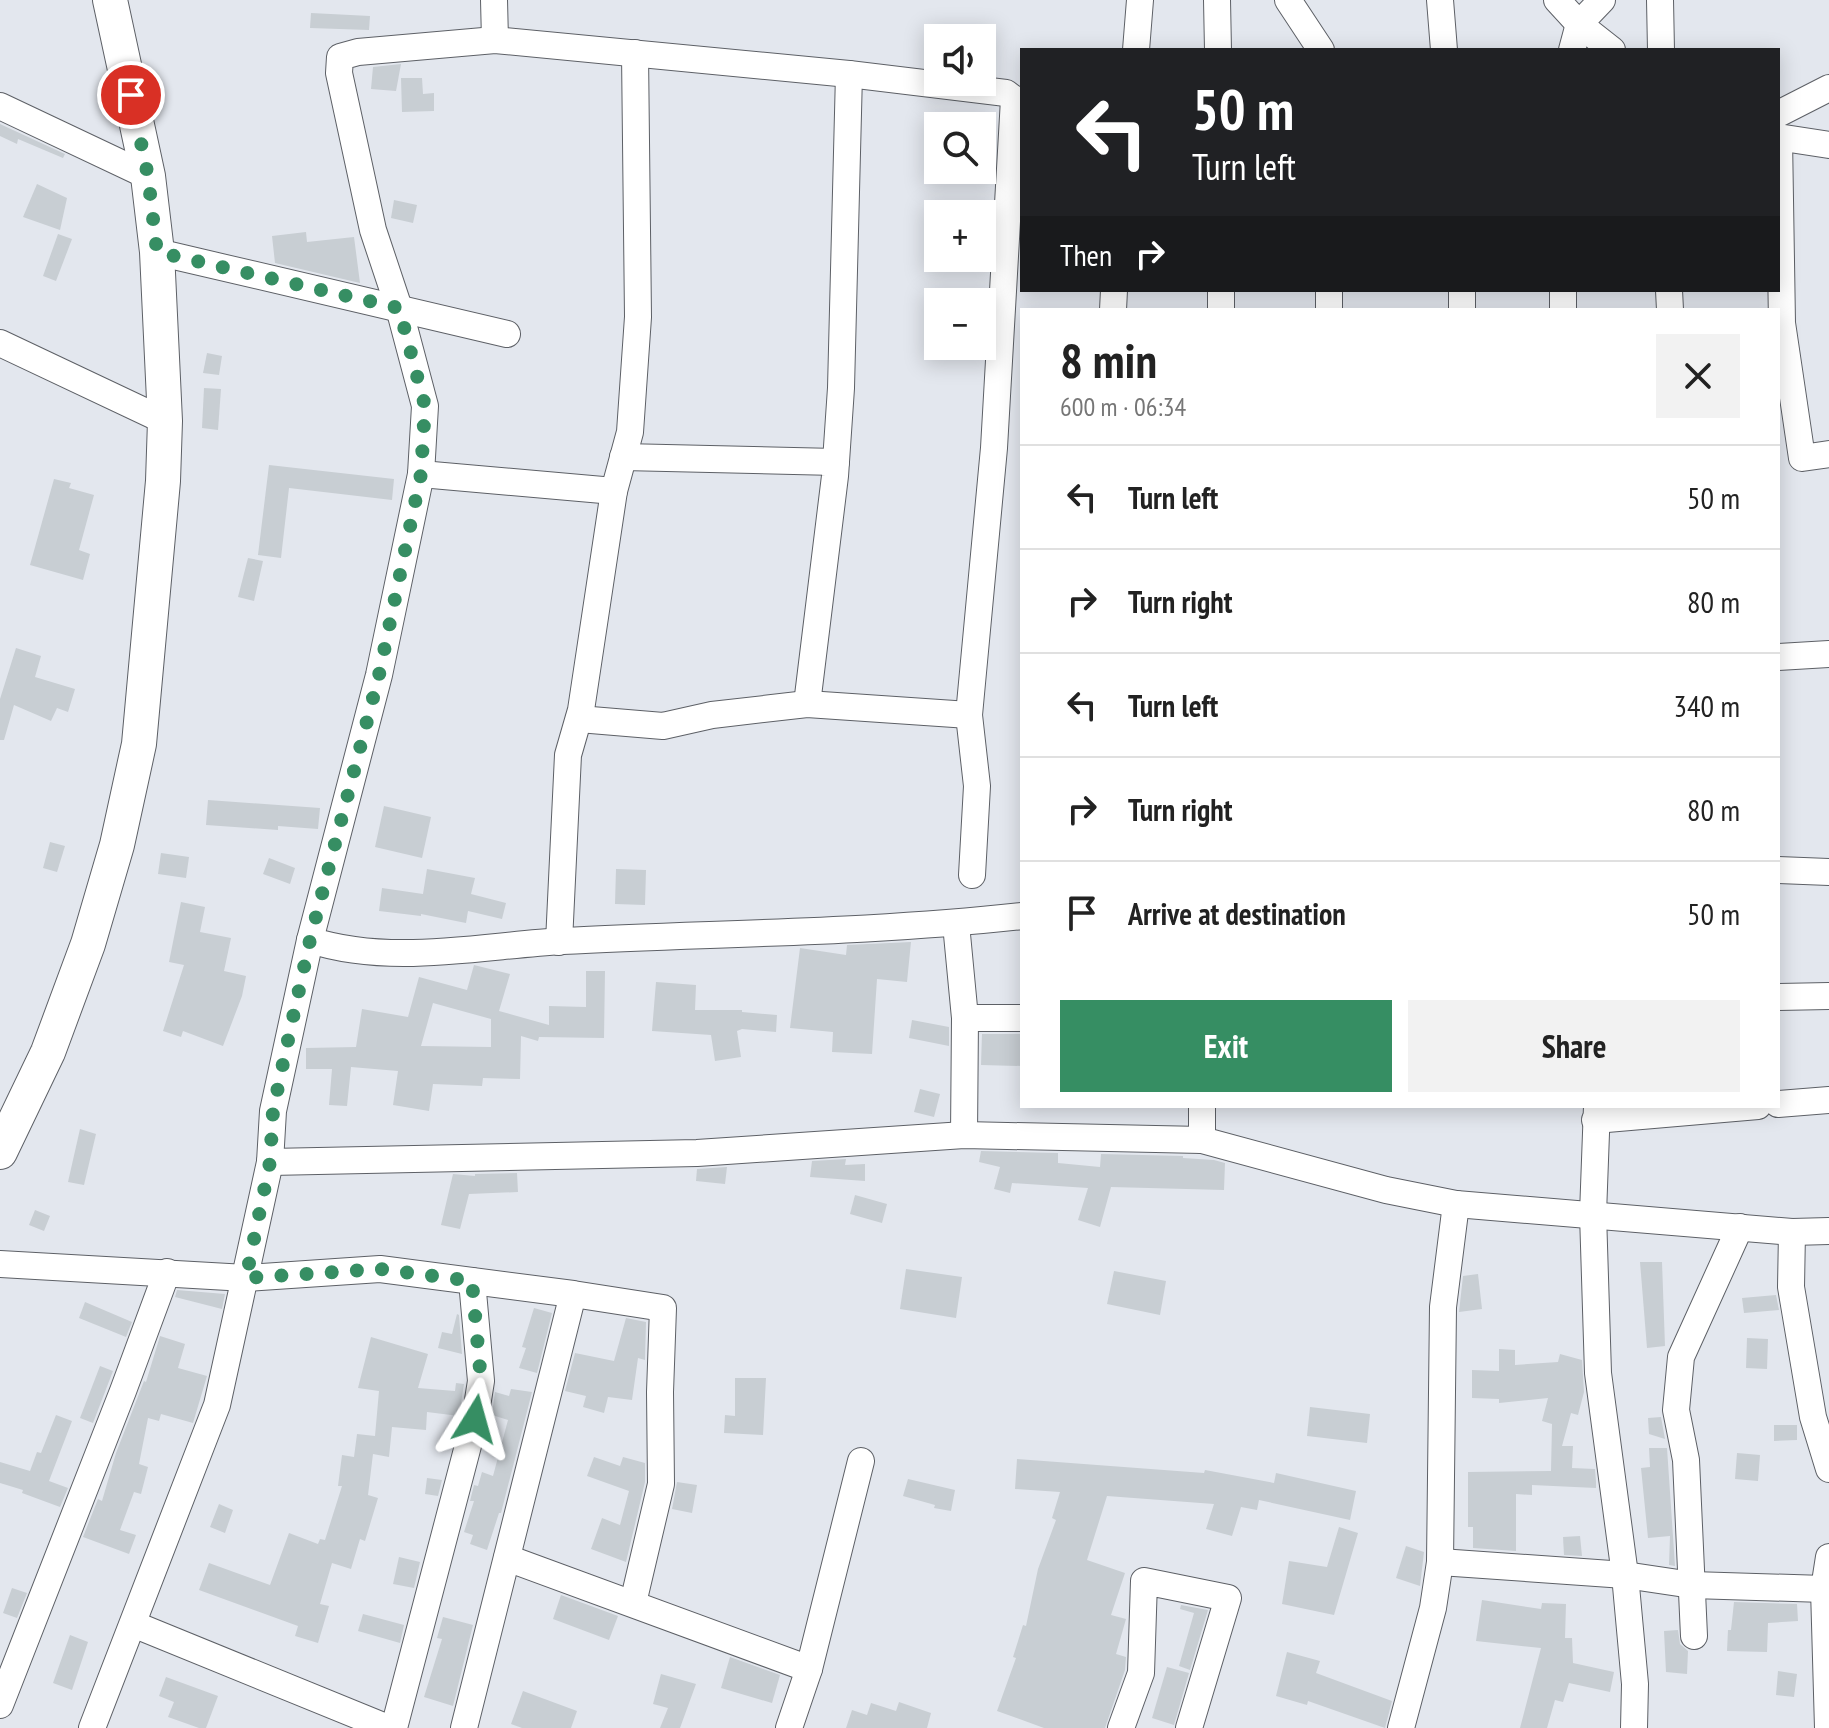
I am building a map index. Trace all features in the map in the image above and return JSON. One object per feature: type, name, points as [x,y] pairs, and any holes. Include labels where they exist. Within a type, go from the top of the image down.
[{"type":"main road","points":[[3,1139],[48,1052],[88,944],[117,845],[139,744],[163,481],[165,421],[157,252],[148,176],[110,0]]},
{"type":"street","points":[[494,0],[495,40]]},
{"type":"street","points":[[1136,48],[1140,0]]},
{"type":"street","points":[[1217,0],[1218,48]]},
{"type":"street","points":[[1288,0],[1320,48]]},
{"type":"street","points":[[1440,0],[1444,48]]},
{"type":"street","points":[[1557,0],[1579,24],[1609,48]]},
{"type":"street","points":[[1573,48],[1579,24],[1602,0]]},
{"type":"street","points":[[1660,0],[1661,48]]},
{"type":"street","points":[[92,1728],[217,1405],[270,1162],[273,1111],[310,940],[379,675],[421,474],[425,406],[399,308],[373,230],[339,73],[340,57],[358,52],[495,40],[849,74],[1006,93],[1018,100],[994,448],[969,715],[977,786],[972,875]]},
{"type":"street","points":[[559,942],[568,755],[579,719],[614,491],[630,432],[638,317],[635,53]]},
{"type":"street","points":[[807,704],[836,462],[841,388],[849,74]]},
{"type":"street","points":[[1780,113],[1829,88]]},
{"type":"street","points":[[0,106],[148,176]]},
{"type":"street","points":[[1780,137],[1829,145]]},
{"type":"street","points":[[1780,230],[1782,323],[1802,458],[1829,454]]},
{"type":"street","points":[[157,252],[507,334]]},
{"type":"street","points":[[0,343],[165,421]]},
{"type":"street","points":[[623,457],[836,462]]},
{"type":"street","points":[[421,474],[614,491]]},
{"type":"street","points":[[1780,657],[1829,654]]},
{"type":"street","points":[[579,719],[663,726],[712,715],[807,704],[969,715]]},
{"type":"street","points":[[1780,870],[1829,872]]},
{"type":"street","points":[[310,940],[339,950],[448,953],[559,942],[956,924],[1020,916]]},
{"type":"street","points":[[956,924],[965,1018],[964,1135]]},
{"type":"street","points":[[1780,997],[1829,996]]},
{"type":"street","points":[[965,1018],[1020,1018]]},
{"type":"street","points":[[1780,1104],[1829,1100]]},
{"type":"street","points":[[1202,1108],[1202,1140]]},
{"type":"street","points":[[1634,1728],[1635,1684],[1625,1575],[1598,1373],[1593,1214],[1596,1113],[1712,1108]]},
{"type":"street","points":[[270,1162],[697,1153],[964,1135],[1202,1140],[1386,1190],[1456,1204],[1792,1232],[1829,1231]]},
{"type":"street","points":[[1401,1728],[1433,1608],[1440,1562],[1443,1307],[1456,1204]]},
{"type":"street","points":[[1694,1636],[1686,1460],[1676,1410],[1681,1357],[1740,1227]]},
{"type":"street","points":[[1792,1232],[1791,1287],[1813,1417],[1829,1469]]},
{"type":"street","points":[[0,1264],[246,1278],[380,1269],[663,1308],[661,1484],[633,1603]]},
{"type":"street","points":[[0,1705],[167,1272]]},
{"type":"street","points":[[394,1728],[475,1419],[481,1381],[472,1281]]},
{"type":"street","points":[[464,1728],[573,1294]]},
{"type":"street","points":[[789,1728],[809,1669],[861,1461]]},
{"type":"street","points":[[1828,1728],[1826,1589],[1829,1557]]},
{"type":"street","points":[[507,1558],[809,1669]]},
{"type":"street","points":[[1440,1562],[1625,1575],[1692,1585],[1826,1589]]},
{"type":"street","points":[[1121,1728],[1141,1673],[1144,1581],[1228,1598],[1189,1728]]},
{"type":"street","points":[[133,1624],[388,1728]]},
{"type":"building","points":[[311,13],[370,16],[369,30],[310,28]]},
{"type":"building","points":[[401,64],[396,91],[371,89],[373,67]]},
{"type":"building","points":[[401,78],[422,78],[423,94],[434,93],[434,111],[402,112]]},
{"type":"building","points":[[0,124],[65,154],[63,158],[18,139],[17,144],[0,136]]},
{"type":"building","points":[[37,184],[67,198],[60,230],[23,217]]},
{"type":"building","points":[[394,200],[417,205],[413,223],[391,218]]},
{"type":"building","points":[[306,232],[307,242],[354,237],[360,283],[275,263],[272,236]]},
{"type":"building","points":[[58,234],[72,239],[56,281],[43,276]]},
{"type":"building","points":[[207,353],[222,356],[219,375],[203,373]]},
{"type":"building","points":[[204,388],[221,389],[218,430],[202,428]]},
{"type":"building","points":[[269,465],[394,479],[392,500],[289,488],[281,558],[258,555]]},
{"type":"building","points":[[54,479],[71,483],[69,488],[94,495],[79,550],[90,554],[83,580],[30,565]]},
{"type":"building","points":[[248,558],[263,561],[254,601],[238,597]]},
{"type":"building","points":[[16,648],[41,656],[35,677],[75,689],[68,712],[57,708],[51,721],[14,705],[4,740],[0,740],[0,699]]},
{"type":"building","points":[[208,800],[320,808],[318,829],[278,826],[278,830],[206,825]]},
{"type":"building","points":[[384,806],[431,817],[422,858],[375,847]]},
{"type":"building","points":[[50,842],[65,846],[57,872],[43,868]]},
{"type":"building","points":[[161,853],[189,857],[186,878],[158,874]]},
{"type":"building","points":[[269,858],[295,868],[290,884],[263,874]]},
{"type":"building","points":[[427,869],[475,878],[471,894],[506,903],[502,919],[468,911],[466,923],[421,914],[379,911],[382,888],[423,894]]},
{"type":"building","points":[[616,869],[646,870],[645,905],[615,904]]},
{"type":"building","points":[[181,902],[205,907],[200,932],[231,938],[224,971],[246,976],[242,996],[223,1046],[183,1031],[181,1037],[163,1031],[184,965],[169,962]]},
{"type":"building","points":[[911,942],[907,982],[877,979],[872,1054],[832,1052],[833,1032],[790,1028],[800,948],[846,955],[847,945]]},
{"type":"building","points":[[474,965],[510,974],[499,1011],[549,1025],[549,1006],[586,1007],[586,971],[605,971],[604,1038],[539,1037],[538,1041],[521,1036],[520,1079],[483,1078],[482,1086],[433,1084],[429,1111],[393,1105],[398,1071],[351,1067],[347,1106],[329,1105],[332,1069],[306,1069],[306,1048],[356,1047],[362,1009],[408,1017],[419,977],[467,990]],"holes":[[[433,1003],[491,1019],[491,1047],[421,1046]]]},
{"type":"building","points":[[656,982],[696,985],[695,1010],[742,1010],[777,1015],[776,1032],[737,1031],[741,1057],[715,1061],[711,1035],[652,1031]]},
{"type":"building","points":[[912,1020],[949,1027],[949,1046],[909,1038]]},
{"type":"building","points":[[982,1034],[1020,1034],[1020,1066],[981,1065]]},
{"type":"building","points":[[920,1089],[940,1094],[934,1117],[914,1112]]},
{"type":"building","points":[[80,1129],[96,1134],[84,1185],[68,1182]]},
{"type":"building","points":[[981,1151],[1058,1153],[1058,1163],[1100,1167],[1101,1154],[1214,1160],[1225,1163],[1224,1190],[1111,1187],[1100,1227],[1078,1220],[1088,1188],[1012,1183],[1010,1193],[994,1189],[1000,1167],[979,1162]]},
{"type":"building","points":[[846,1159],[845,1165],[865,1164],[865,1181],[810,1177],[812,1161]]},
{"type":"building","points":[[727,1167],[725,1184],[696,1181],[697,1169]]},
{"type":"building","points":[[517,1173],[518,1192],[469,1194],[460,1229],[441,1225],[453,1174]]},
{"type":"building","points":[[855,1195],[887,1204],[882,1223],[850,1214]]},
{"type":"building","points":[[35,1210],[50,1216],[44,1231],[29,1225]]},
{"type":"building","points":[[1640,1262],[1662,1262],[1665,1346],[1647,1348]]},
{"type":"building","points":[[906,1269],[962,1277],[956,1318],[900,1309]]},
{"type":"building","points":[[1114,1271],[1166,1281],[1160,1315],[1107,1304]]},
{"type":"building","points":[[1478,1274],[1482,1309],[1459,1312],[1463,1276]]},
{"type":"building","points":[[177,1290],[225,1294],[222,1309],[175,1297]]},
{"type":"building","points":[[1776,1295],[1779,1310],[1744,1313],[1742,1298]]},
{"type":"building","points":[[85,1302],[132,1322],[126,1337],[79,1318]]},
{"type":"building","points":[[534,1308],[552,1313],[537,1373],[519,1368]]},
{"type":"building","points":[[457,1314],[462,1354],[438,1348],[442,1332],[452,1334]]},
{"type":"building","points":[[626,1318],[646,1322],[645,1360],[638,1358],[632,1400],[608,1397],[604,1413],[583,1407],[586,1396],[565,1391],[575,1353],[614,1361]]},
{"type":"building","points":[[160,1336],[185,1344],[178,1368],[207,1376],[193,1423],[161,1414],[159,1421],[148,1418],[139,1464],[148,1467],[141,1494],[134,1492],[120,1530],[136,1535],[129,1554],[83,1537],[98,1499],[102,1501],[116,1453],[146,1382]]},
{"type":"building","points":[[371,1337],[428,1354],[418,1388],[455,1391],[456,1383],[464,1384],[459,1416],[427,1412],[426,1430],[392,1427],[389,1457],[373,1454],[368,1495],[378,1498],[365,1541],[360,1539],[351,1569],[332,1563],[320,1604],[329,1606],[318,1643],[295,1636],[298,1626],[199,1590],[209,1563],[270,1585],[289,1533],[318,1544],[320,1539],[325,1540],[342,1486],[338,1486],[342,1455],[354,1457],[357,1434],[375,1436],[379,1391],[358,1388]]},
{"type":"building","points":[[1747,1338],[1768,1339],[1767,1369],[1746,1368]]},
{"type":"building","points":[[1499,1349],[1515,1350],[1515,1365],[1558,1362],[1560,1354],[1582,1360],[1584,1392],[1578,1415],[1571,1413],[1562,1446],[1573,1446],[1572,1468],[1595,1469],[1596,1488],[1532,1485],[1532,1495],[1516,1494],[1516,1551],[1473,1548],[1473,1527],[1468,1527],[1468,1472],[1551,1471],[1552,1424],[1542,1421],[1548,1398],[1499,1403],[1499,1399],[1472,1398],[1472,1370],[1499,1371]]},
{"type":"building","points":[[100,1366],[113,1371],[93,1423],[80,1418]]},
{"type":"building","points":[[735,1378],[766,1378],[763,1435],[724,1433],[725,1415],[735,1416]]},
{"type":"building","points":[[511,1389],[532,1392],[501,1513],[487,1550],[470,1544],[473,1535],[464,1532],[474,1501],[470,1501],[474,1485],[478,1486],[482,1472],[493,1476],[508,1420],[492,1415],[495,1392],[509,1396]]},
{"type":"building","points":[[1310,1407],[1370,1414],[1367,1443],[1307,1436]]},
{"type":"building","points":[[56,1415],[72,1421],[49,1481],[68,1488],[60,1507],[0,1483],[0,1462],[30,1471]]},
{"type":"building","points":[[1661,1417],[1665,1439],[1649,1434],[1648,1418]]},
{"type":"building","points":[[1774,1425],[1797,1425],[1797,1440],[1774,1441]]},
{"type":"building","points":[[1649,1448],[1667,1448],[1675,1566],[1669,1565],[1670,1536],[1648,1538],[1641,1468],[1650,1467]]},
{"type":"building","points":[[1737,1453],[1760,1455],[1758,1481],[1735,1479]]},
{"type":"building","points":[[594,1457],[620,1466],[623,1457],[645,1463],[645,1482],[626,1562],[591,1549],[602,1518],[620,1525],[629,1491],[587,1476]]},
{"type":"building","points":[[1017,1459],[1204,1473],[1205,1470],[1274,1483],[1276,1473],[1356,1491],[1350,1520],[1259,1500],[1257,1510],[1241,1507],[1232,1536],[1206,1529],[1214,1504],[1107,1496],[1087,1560],[1125,1573],[1111,1615],[1126,1619],[1116,1654],[1126,1657],[1125,1670],[1105,1728],[1044,1728],[997,1711],[1016,1658],[1013,1657],[1023,1625],[1026,1626],[1038,1569],[1056,1520],[1052,1518],[1060,1492],[1015,1489]]},
{"type":"building","points":[[427,1478],[442,1480],[438,1496],[425,1494]]},
{"type":"building","points":[[908,1479],[955,1490],[951,1511],[903,1496]]},
{"type":"building","points":[[677,1482],[697,1485],[692,1513],[672,1509]]},
{"type":"building","points":[[219,1504],[233,1510],[225,1533],[210,1527]]},
{"type":"building","points":[[1339,1527],[1358,1533],[1334,1615],[1282,1604],[1289,1561],[1327,1567]]},
{"type":"building","points":[[1580,1536],[1582,1556],[1564,1555],[1563,1537]]},
{"type":"building","points":[[1406,1546],[1424,1552],[1420,1586],[1396,1578]]},
{"type":"building","points":[[399,1557],[420,1562],[414,1588],[393,1584]]},
{"type":"building","points":[[12,1588],[27,1593],[17,1618],[3,1613]]},
{"type":"building","points":[[561,1595],[618,1616],[609,1640],[553,1619]]},
{"type":"building","points":[[1482,1600],[1541,1609],[1542,1603],[1566,1604],[1565,1638],[1572,1638],[1573,1663],[1614,1672],[1610,1692],[1569,1683],[1563,1702],[1555,1700],[1547,1728],[1520,1728],[1541,1648],[1476,1641]]},
{"type":"building","points":[[1734,1602],[1797,1604],[1798,1621],[1768,1623],[1767,1652],[1727,1651]]},
{"type":"building","points":[[1181,1605],[1208,1610],[1190,1670],[1179,1666],[1194,1613],[1180,1609]]},
{"type":"building","points":[[363,1614],[404,1625],[400,1643],[358,1631]]},
{"type":"building","points":[[443,1617],[473,1625],[453,1706],[424,1697],[442,1639],[437,1638]]},
{"type":"building","points":[[1678,1630],[1680,1644],[1688,1651],[1687,1674],[1666,1672],[1664,1631]]},
{"type":"building","points":[[70,1635],[88,1642],[72,1690],[53,1683]]},
{"type":"building","points":[[1287,1652],[1320,1661],[1316,1673],[1392,1701],[1385,1728],[1308,1701],[1307,1705],[1276,1696]]},
{"type":"building","points":[[730,1657],[780,1675],[772,1703],[721,1688]]},
{"type":"building","points":[[1167,1667],[1189,1673],[1174,1725],[1152,1718]]},
{"type":"building","points":[[1778,1671],[1797,1674],[1794,1697],[1776,1695]]},
{"type":"building","points":[[661,1674],[696,1684],[680,1728],[660,1728],[668,1708],[653,1704]]},
{"type":"building","points":[[166,1677],[218,1696],[206,1728],[168,1717],[174,1702],[159,1696]]},
{"type":"building","points":[[523,1691],[577,1711],[571,1728],[522,1728],[511,1724]]},
{"type":"building","points":[[899,1702],[931,1713],[927,1728],[846,1728],[852,1710],[867,1715],[871,1703],[896,1711]]},
{"type":"route","points":[[131,95],[148,176],[157,252],[399,308],[425,406],[421,474],[379,675],[310,940],[285,1054],[273,1111],[270,1162],[246,1278],[380,1269],[472,1281],[481,1381],[475,1419]]}]
